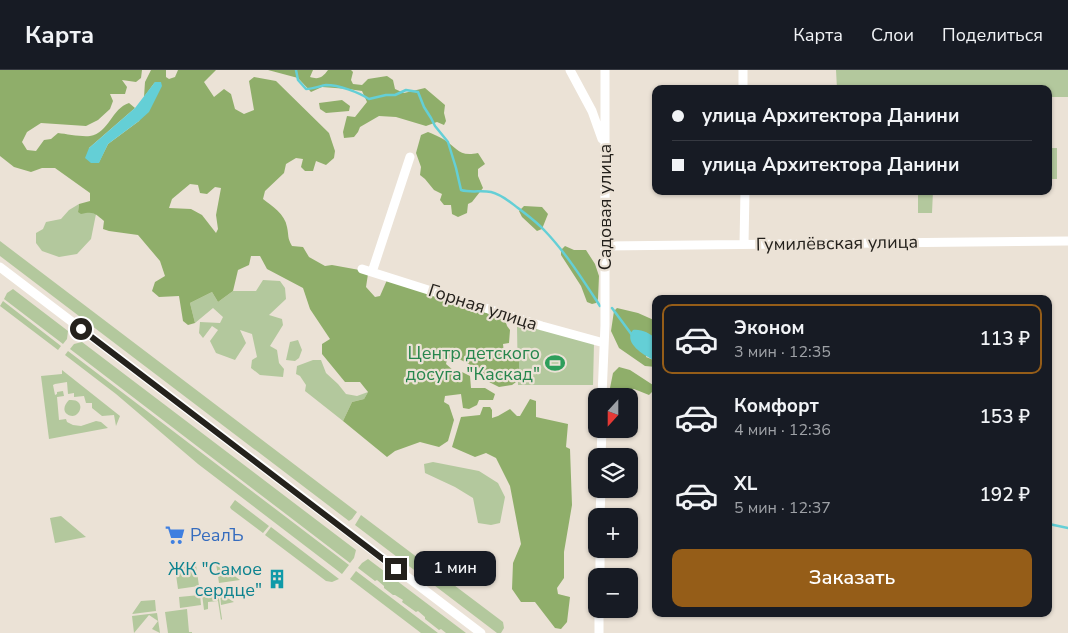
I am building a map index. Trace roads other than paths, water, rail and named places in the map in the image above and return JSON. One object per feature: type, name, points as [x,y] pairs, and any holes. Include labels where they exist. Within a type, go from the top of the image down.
[{"type":"street","points":[[570,70],[592,111],[605,148]]},
{"type":"street","name":"Садовая улица","points":[[602,388],[605,70]]},
{"type":"street","points":[[742,70],[743,85]]},
{"type":"street","points":[[372,272],[410,157]]},
{"type":"street","points":[[744,244],[745,195]]},
{"type":"street","name":"Гумилёвская улица","points":[[605,246],[1068,241]]},
{"type":"street","points":[[0,268],[482,633]]},
{"type":"street","name":"Горная улица","points":[[362,269],[542,326],[604,343]]},
{"type":"street","points":[[599,618],[599,633]]},
{"type":"water","points":[[155,82],[161,82],[162,86],[149,112],[108,144],[99,163],[91,163],[85,158],[89,148],[135,108]]},
{"type":"water","points":[[633,330],[639,330],[652,336],[652,359],[637,349],[630,335]]},
{"type":"waterway","points":[[296,70],[298,80],[306,89],[331,85],[348,89],[369,99],[395,95],[406,90],[418,92],[435,126],[448,142],[461,190],[487,191],[498,194],[535,222],[553,239],[600,306]]},
{"type":"waterway","points":[[612,308],[632,335]]},
{"type":"waterway","points":[[1052,525],[1068,528]]},
{"type":"place","name":"Центр детского досуга \"Каскад\"","points":[[555,363]]},
{"type":"place","name":"РеалЪ","points":[[175,535]]},
{"type":"place","name":"ЖК \"Самое сердце\"","points":[[277,579]]}]
